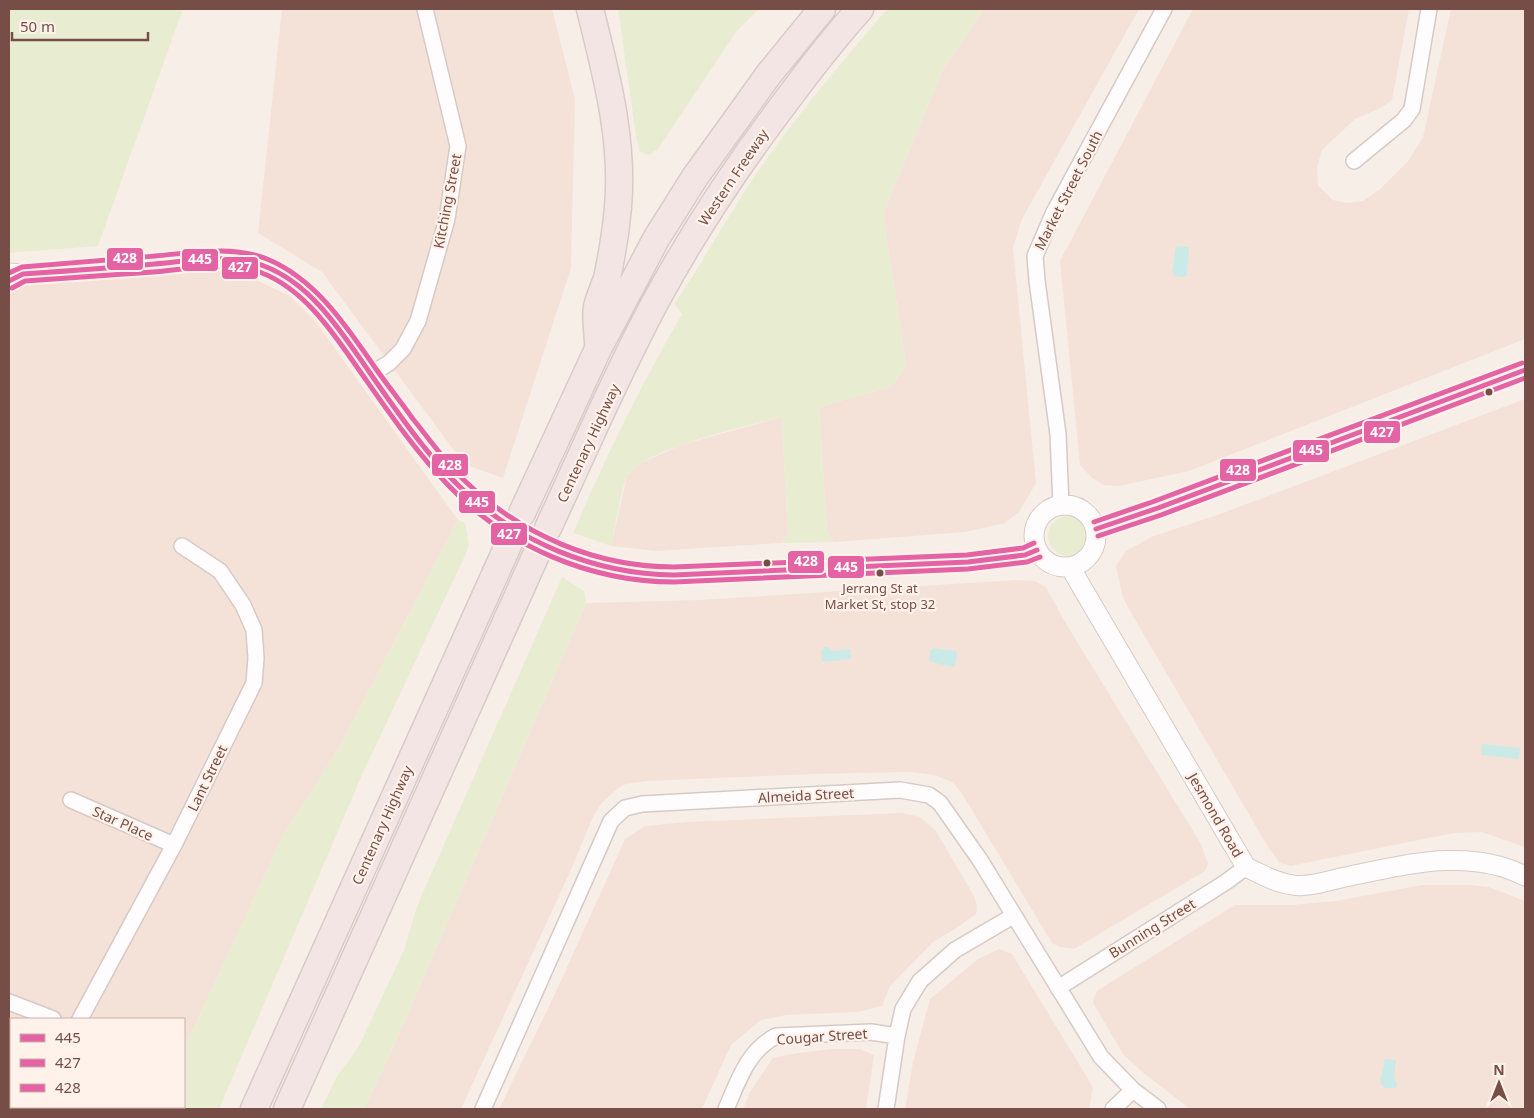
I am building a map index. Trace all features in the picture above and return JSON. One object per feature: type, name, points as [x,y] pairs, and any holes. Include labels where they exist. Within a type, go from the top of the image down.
[{"type":"highway","points":[[590,9],[611,92],[618,134],[619,169],[619,205],[615,237],[606,280],[597,308],[598,348]]},
{"type":"highway","points":[[522,513],[598,348],[656,239],[695,177],[769,74],[822,9]]},
{"type":"highway","name":"Western Freeway","points":[[627,358],[658,299],[726,184],[809,70],[860,9]]},
{"type":"highway","name":"Centenary Highway","points":[[548,528],[627,358]]},
{"type":"highway","name":"Centenary Highway","points":[[254,1109],[510,541]]},
{"type":"highway","points":[[287,1109],[536,555]]},
{"type":"street","name":"Kitching Street","points":[[371,374],[389,363],[403,349],[418,322],[446,219],[457,155],[458,146],[425,9]]},
{"type":"street","name":"Market Street South","points":[[1061,506],[1058,434],[1035,256],[1054,212],[1164,9]]},
{"type":"street","points":[[1354,161],[1404,120],[1412,110],[1429,9]]},
{"type":"street","points":[[13,276],[207,260],[240,261],[262,265],[283,274],[302,289],[326,314],[435,459],[468,495],[528,537],[595,565],[646,575],[674,575],[968,562],[1025,555],[1036,550]]},
{"type":"street","points":[[1096,529],[1158,508],[1525,370]]},
{"type":"street","points":[[1061,506],[1070,506],[1082,510],[1090,518],[1096,529],[1096,542],[1091,554],[1082,563],[1070,567],[1060,567],[1042,558],[1036,550],[1034,539],[1034,528],[1039,518],[1048,510],[1061,506]]},
{"type":"street","name":"Lant Street","points":[[81,1018],[174,845],[254,683],[256,658],[254,630],[242,605],[220,571],[182,546]]},
{"type":"street","name":"Jesmond Road","points":[[1070,567],[1246,867],[1271,880],[1294,886],[1408,865],[1448,860],[1477,862],[1505,867],[1525,876]]},
{"type":"street","name":"Almeida Street","points":[[483,1109],[611,821],[624,808],[642,804],[900,790],[929,795],[940,802],[980,860],[1101,1057],[1132,1090],[1158,1109]]},
{"type":"street","name":"Star Place","points":[[72,800],[174,845]]},
{"type":"street","name":"Bunning Street","points":[[1058,988],[1226,882],[1246,867]]},
{"type":"street","points":[[886,1109],[903,1009],[920,981],[954,950],[1013,916]]},
{"type":"street","points":[[9,1002],[50,1018]]},
{"type":"street","name":"Cougar Street","points":[[726,1109],[745,1066],[765,1042],[776,1036],[871,1032],[897,1036]]},
{"type":"street","points":[[1113,1109],[1132,1090]]},
{"type":"shaded area","points":[[282,9],[552,9],[575,99],[571,268],[503,478],[464,464],[322,272],[258,233]]},
{"type":"shaded area","points":[[984,9],[1139,9],[1022,219],[1013,248],[1036,483],[1019,512],[1005,523],[965,532],[835,542],[827,533],[819,407],[892,386],[906,364],[883,214],[942,71]]},
{"type":"shaded area","points":[[1193,9],[1409,9],[1392,100],[1379,109],[1355,119],[1322,150],[1317,167],[1318,185],[1333,200],[1346,203],[1363,201],[1380,189],[1409,160],[1423,137],[1451,9],[1525,9],[1525,339],[1189,471],[1119,486],[1104,485],[1092,478],[1080,465],[1060,261]]},
{"type":"shaded area","points":[[216,271],[254,279],[290,296],[316,322],[458,520],[339,748],[284,834],[185,1047],[185,1018],[10,1018],[10,1108],[156,1109],[9,1109],[9,293],[20,286]]},
{"type":"shaded area","points":[[1525,399],[1525,847],[1481,832],[1454,833],[1290,866],[1280,863],[1268,847],[1129,609],[1123,598],[1116,566],[1126,551],[1151,537],[1220,514]]},
{"type":"shaded area","points":[[782,417],[788,535],[781,543],[657,551],[611,546],[627,476],[637,465],[681,445]]},
{"type":"shaded area","points":[[1016,580],[1035,581],[1046,587],[1065,622],[1201,844],[1208,864],[1205,871],[1074,949],[1060,947],[1052,943],[961,792],[952,782],[934,775],[911,772],[814,774],[647,781],[626,784],[618,788],[601,804],[593,817],[570,872],[461,1109],[364,1109],[395,1043],[586,603],[699,600]]},
{"type":"shaded area","points":[[902,813],[920,817],[936,831],[974,896],[977,906],[976,914],[933,942],[890,986],[882,1006],[859,1012],[786,1015],[761,1020],[731,1045],[702,1109],[499,1109],[554,996],[625,839],[645,826],[687,822]]},
{"type":"shaded area","points":[[1422,885],[1489,887],[1525,901],[1525,1109],[1190,1109],[1141,1071],[1123,1054],[1093,1003],[1098,990],[1235,905],[1292,905],[1336,901]]},
{"type":"shaded area","points":[[999,949],[1012,954],[1093,1087],[1089,1109],[905,1109],[913,1062],[930,999],[978,959]]},
{"type":"shaded area","points":[[832,1049],[860,1049],[874,1055],[866,1109],[743,1109],[750,1092],[773,1058]]},
{"type":"green space","points":[[9,9],[183,9],[98,246],[9,253]]},
{"type":"green space","points":[[618,9],[759,9],[736,32],[658,149],[649,155],[640,152],[636,136]]},
{"type":"green space","points":[[887,9],[984,9],[942,71],[883,214],[906,364],[892,386],[819,407],[827,533],[835,542],[781,543],[788,535],[782,417],[699,439],[655,456],[639,465],[628,475],[626,480],[611,546],[573,533],[624,422],[682,314],[674,304],[768,157],[811,100]]},
{"type":"green space","points":[[1072,516],[1079,519],[1085,525],[1088,536],[1087,544],[1079,553],[1072,556],[1064,556],[1057,553],[1049,544],[1048,532],[1051,525],[1060,517]]},
{"type":"green space","points":[[458,520],[465,523],[469,545],[463,560],[362,775],[219,1109],[156,1109],[185,1108],[185,1047],[284,833],[339,748]]},
{"type":"green space","points":[[562,577],[584,591],[586,603],[395,1043],[364,1109],[321,1109],[337,1076],[358,1048],[404,950],[417,906]]},
{"type":"water","points":[[1176,246],[1189,247],[1187,275],[1184,277],[1174,276],[1172,272]]},
{"type":"water","points":[[824,647],[828,647],[832,651],[850,649],[851,659],[822,662],[821,651]]},
{"type":"water","points":[[934,648],[955,651],[957,654],[955,665],[953,667],[931,662],[929,660],[931,650]]},
{"type":"water","points":[[1482,744],[1520,748],[1519,759],[1481,755]]},
{"type":"water","points":[[1385,1059],[1396,1060],[1394,1076],[1396,1088],[1386,1088],[1380,1082]]},
{"type":"transit line","name":"428","points":[[9,273],[22,267],[211,251],[240,252],[267,259],[301,279],[329,306],[354,337],[413,419],[466,482],[511,518],[536,532],[589,554],[645,566],[674,567],[967,555],[1023,548],[1034,543]]},
{"type":"transit line","name":"445","points":[[9,281],[23,274],[210,259],[251,262],[281,274],[311,297],[337,326],[412,431],[459,486],[482,506],[531,539],[558,551],[615,569],[674,575],[968,562],[1025,555],[1037,550]]},
{"type":"transit line","name":"427","points":[[12,288],[25,281],[208,266],[236,267],[262,273],[294,292],[320,318],[415,447],[448,485],[471,507],[496,526],[551,556],[611,575],[674,582],[968,569],[1027,562],[1040,557]]},
{"type":"transit line","name":"428","points":[[1094,522],[1155,501],[1522,363]]},
{"type":"transit line","name":"445","points":[[1096,529],[1158,508],[1525,370]]},
{"type":"transit line","name":"427","points":[[1098,536],[1161,515],[1525,378]]},
{"type":"place","name":"Jerrang St at Market St, stop 32","points":[[880,573]]}]
